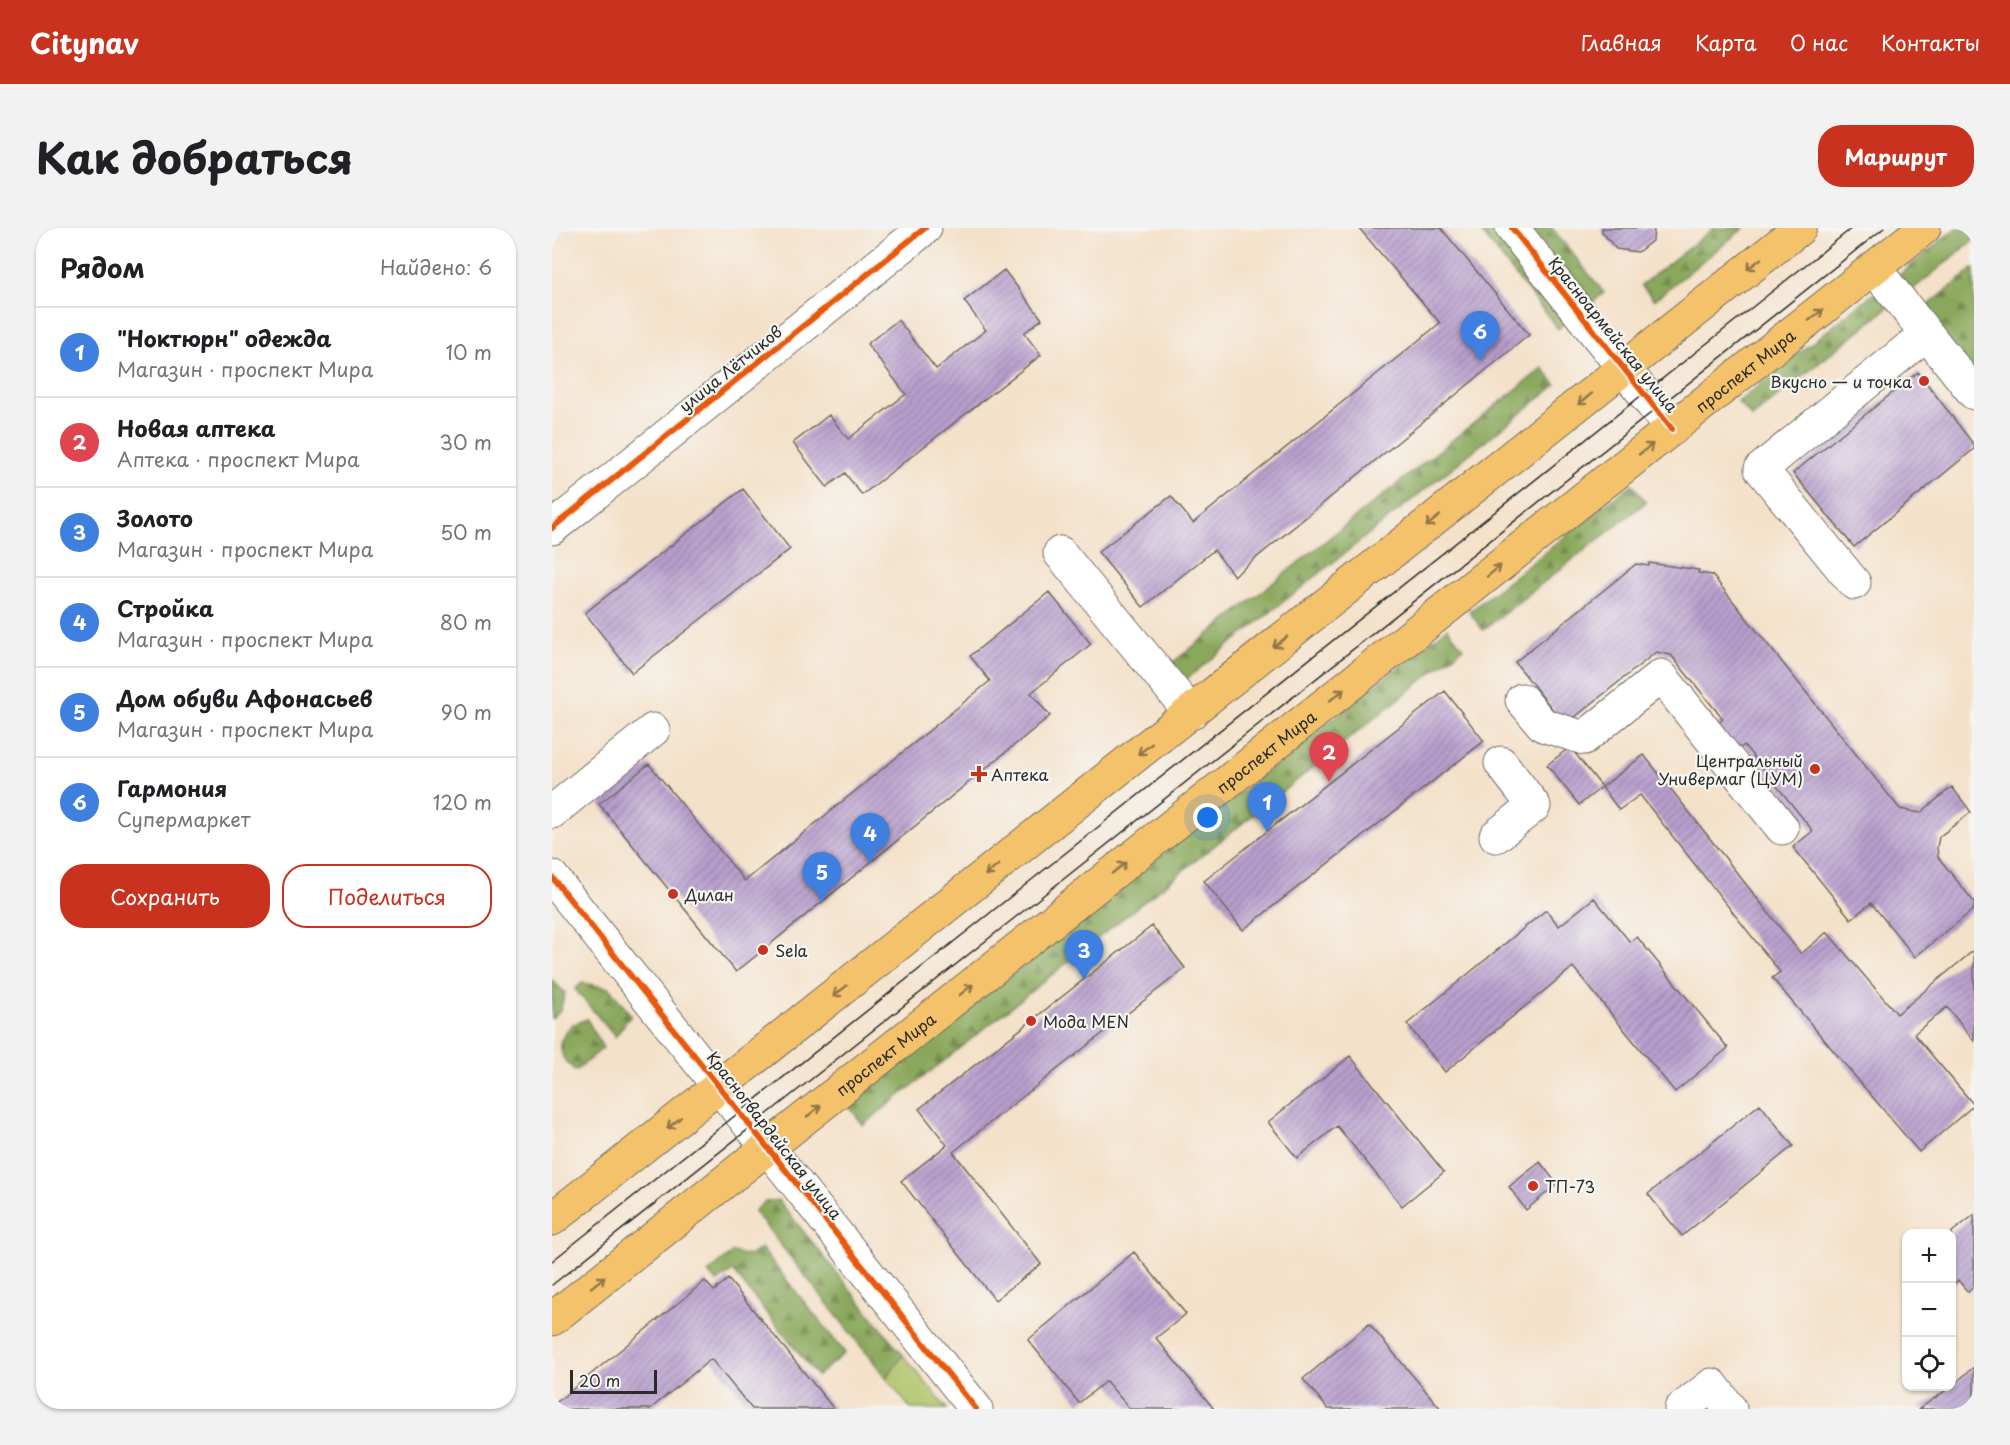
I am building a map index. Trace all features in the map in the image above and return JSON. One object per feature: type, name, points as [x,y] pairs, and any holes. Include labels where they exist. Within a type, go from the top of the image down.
[{"type":"main road","points":[[552,1220],[1800,228]]},
{"type":"main road","name":"проспект Мира","points":[[552,1319],[1924,228]]},
{"type":"street","name":"улица Лётчиков","points":[[552,528],[925,228]]},
{"type":"street","name":"Красноармейская улица","points":[[1512,228],[1672,429]]},
{"type":"street","points":[[1874,268],[1974,393]]},
{"type":"street","points":[[1854,583],[1761,469],[1926,334]]},
{"type":"street","points":[[1060,553],[1191,712]]},
{"type":"street","points":[[1522,700],[1543,724],[1584,738],[1661,676],[1782,828]]},
{"type":"street","points":[[552,813],[653,729]]},
{"type":"street","points":[[1496,836],[1534,806],[1501,763]]},
{"type":"street","name":"Красногвардейская улица","points":[[552,877],[976,1409]]},
{"type":"street","points":[[1681,1409],[1712,1385],[1730,1409]]},
{"type":"green space","points":[[1478,228],[1497,228],[1569,319],[1558,329]]},
{"type":"green space","points":[[1530,228],[1552,228],[1604,293],[1590,304]]},
{"type":"green space","points":[[1714,228],[1744,228],[1654,300],[1641,285]]},
{"type":"green space","points":[[1956,228],[1974,228],[1974,240],[1911,291],[1899,275]]},
{"type":"green space","points":[[1974,268],[1974,380],[1919,313]]},
{"type":"green space","points":[[1879,289],[1891,305],[1752,417],[1738,402]]},
{"type":"green space","points":[[1543,368],[1556,385],[1184,681],[1171,664]]},
{"type":"green space","points":[[1632,484],[1646,502],[1483,630],[1469,612]]},
{"type":"green space","points":[[1447,628],[1463,648],[863,1125],[848,1105]]},
{"type":"green space","points":[[552,980],[565,993],[560,1011],[552,1018]]},
{"type":"green space","points":[[582,983],[609,988],[631,1015],[615,1037],[575,989]]},
{"type":"green space","points":[[587,1019],[603,1048],[575,1071],[563,1058],[560,1042],[571,1025]]},
{"type":"green space","points":[[778,1200],[903,1355],[886,1378],[754,1211],[765,1202]]},
{"type":"green space","points":[[761,1248],[845,1353],[817,1376],[733,1271],[717,1282],[708,1273],[733,1252],[749,1256]]},
{"type":"green space","points":[[903,1355],[947,1409],[911,1409],[886,1378]]},
{"type":"building","points":[[1359,228],[1441,228],[1529,335],[1234,576],[1214,550],[1143,607],[1098,552],[1171,496],[1193,523],[1440,323]]},
{"type":"building","points":[[1602,228],[1654,228],[1653,240],[1638,252],[1616,249],[1602,232]]},
{"type":"building","points":[[1004,270],[1042,319],[1024,333],[1041,355],[862,495],[845,473],[827,487],[793,443],[829,415],[848,439],[906,394],[867,344],[898,320],[936,369],[986,330],[964,301]]},
{"type":"building","points":[[1918,372],[1974,445],[1974,449],[1854,547],[1793,473]]},
{"type":"building","points":[[743,489],[790,549],[632,673],[585,613]]},
{"type":"building","name":"Центральный Универмаг (ЦУМ)","points":[[1649,563],[1699,570],[1698,573],[1712,575],[1900,809],[1920,813],[1952,787],[1971,812],[1939,837],[1937,847],[1938,857],[1974,902],[1974,909],[1915,957],[1871,903],[1851,919],[1793,847],[1813,831],[1744,745],[1737,751],[1716,725],[1723,719],[1671,655],[1656,652],[1565,725],[1515,662],[1636,564],[1649,566]]},
{"type":"building","points":[[1049,592],[1091,644],[1031,693],[1050,716],[736,972],[599,804],[649,764],[745,881],[990,681],[970,656]]},
{"type":"building","points":[[1445,691],[1484,741],[1243,930],[1204,881]]},
{"type":"building","points":[[1570,747],[1602,787],[1579,805],[1547,765]]},
{"type":"building","points":[[1644,755],[1801,954],[1827,932],[1897,1014],[1974,950],[1974,1041],[1947,1007],[1914,1034],[1974,1105],[1919,1152],[1772,978],[1780,972],[1640,795],[1619,810],[1602,787]]},
{"type":"building","points":[[1594,898],[1630,942],[1637,937],[1728,1048],[1675,1092],[1573,967],[1445,1072],[1407,1024],[1546,910],[1559,926]]},
{"type":"building","points":[[1152,926],[1185,968],[953,1152],[1041,1264],[995,1300],[901,1181],[947,1145],[919,1109]]},
{"type":"building","points":[[1350,1056],[1444,1172],[1402,1206],[1337,1126],[1297,1158],[1268,1122]]},
{"type":"building","points":[[1760,1104],[1793,1146],[1682,1236],[1648,1194]]},
{"type":"building","name":"ТП-73","points":[[1540,1162],[1557,1184],[1526,1210],[1509,1187]]},
{"type":"building","points":[[1974,1215],[1974,1286],[1968,1292],[1958,1280],[1956,1282],[1956,1229]]},
{"type":"building","points":[[1134,1252],[1186,1314],[1156,1338],[1214,1409],[1130,1409],[1106,1381],[1079,1403],[1028,1340]]},
{"type":"building","points":[[728,1279],[834,1409],[752,1409],[711,1359],[650,1409],[552,1409],[552,1406],[705,1281],[714,1291]]},
{"type":"building","points":[[1369,1324],[1441,1409],[1328,1409],[1303,1379]]},
{"type":"building","points":[[1974,1367],[1974,1409],[1919,1409],[1945,1391],[1956,1391],[1956,1383]]},
{"type":"tram line","points":[[552,1261],[1852,228]]},
{"type":"tram line","points":[[552,1285],[1884,228]]},
{"type":"cycle path","points":[[552,528],[925,228]]},
{"type":"cycle path","points":[[1512,228],[1672,429]]},
{"type":"cycle path","points":[[552,877],[976,1409]]},
{"type":"place","name":"Гармония","points":[[1480,361]]},
{"type":"place","name":"Вкусно — и точка","points":[[1924,381]]},
{"type":"place","name":"Центральный Универмаг (ЦУМ)","points":[[1815,769]]},
{"type":"place","name":"Аптека","points":[[979,774]]},
{"type":"place","name":"Новая аптека","points":[[1329,782]]},
{"type":"place","name":"\"Ноктюрн\" одежда","points":[[1267,832]]},
{"type":"place","name":"Стройка","points":[[870,863]]},
{"type":"place","name":"Дилан","points":[[673,894]]},
{"type":"place","name":"Дом обуви Афонасьев","points":[[822,902]]},
{"type":"place","name":"Sela","points":[[763,950]]},
{"type":"place","name":"Золото","points":[[1084,980]]},
{"type":"place","name":"Мода MEN","points":[[1031,1021]]},
{"type":"place","name":"ТП-73","points":[[1533,1186]]}]
